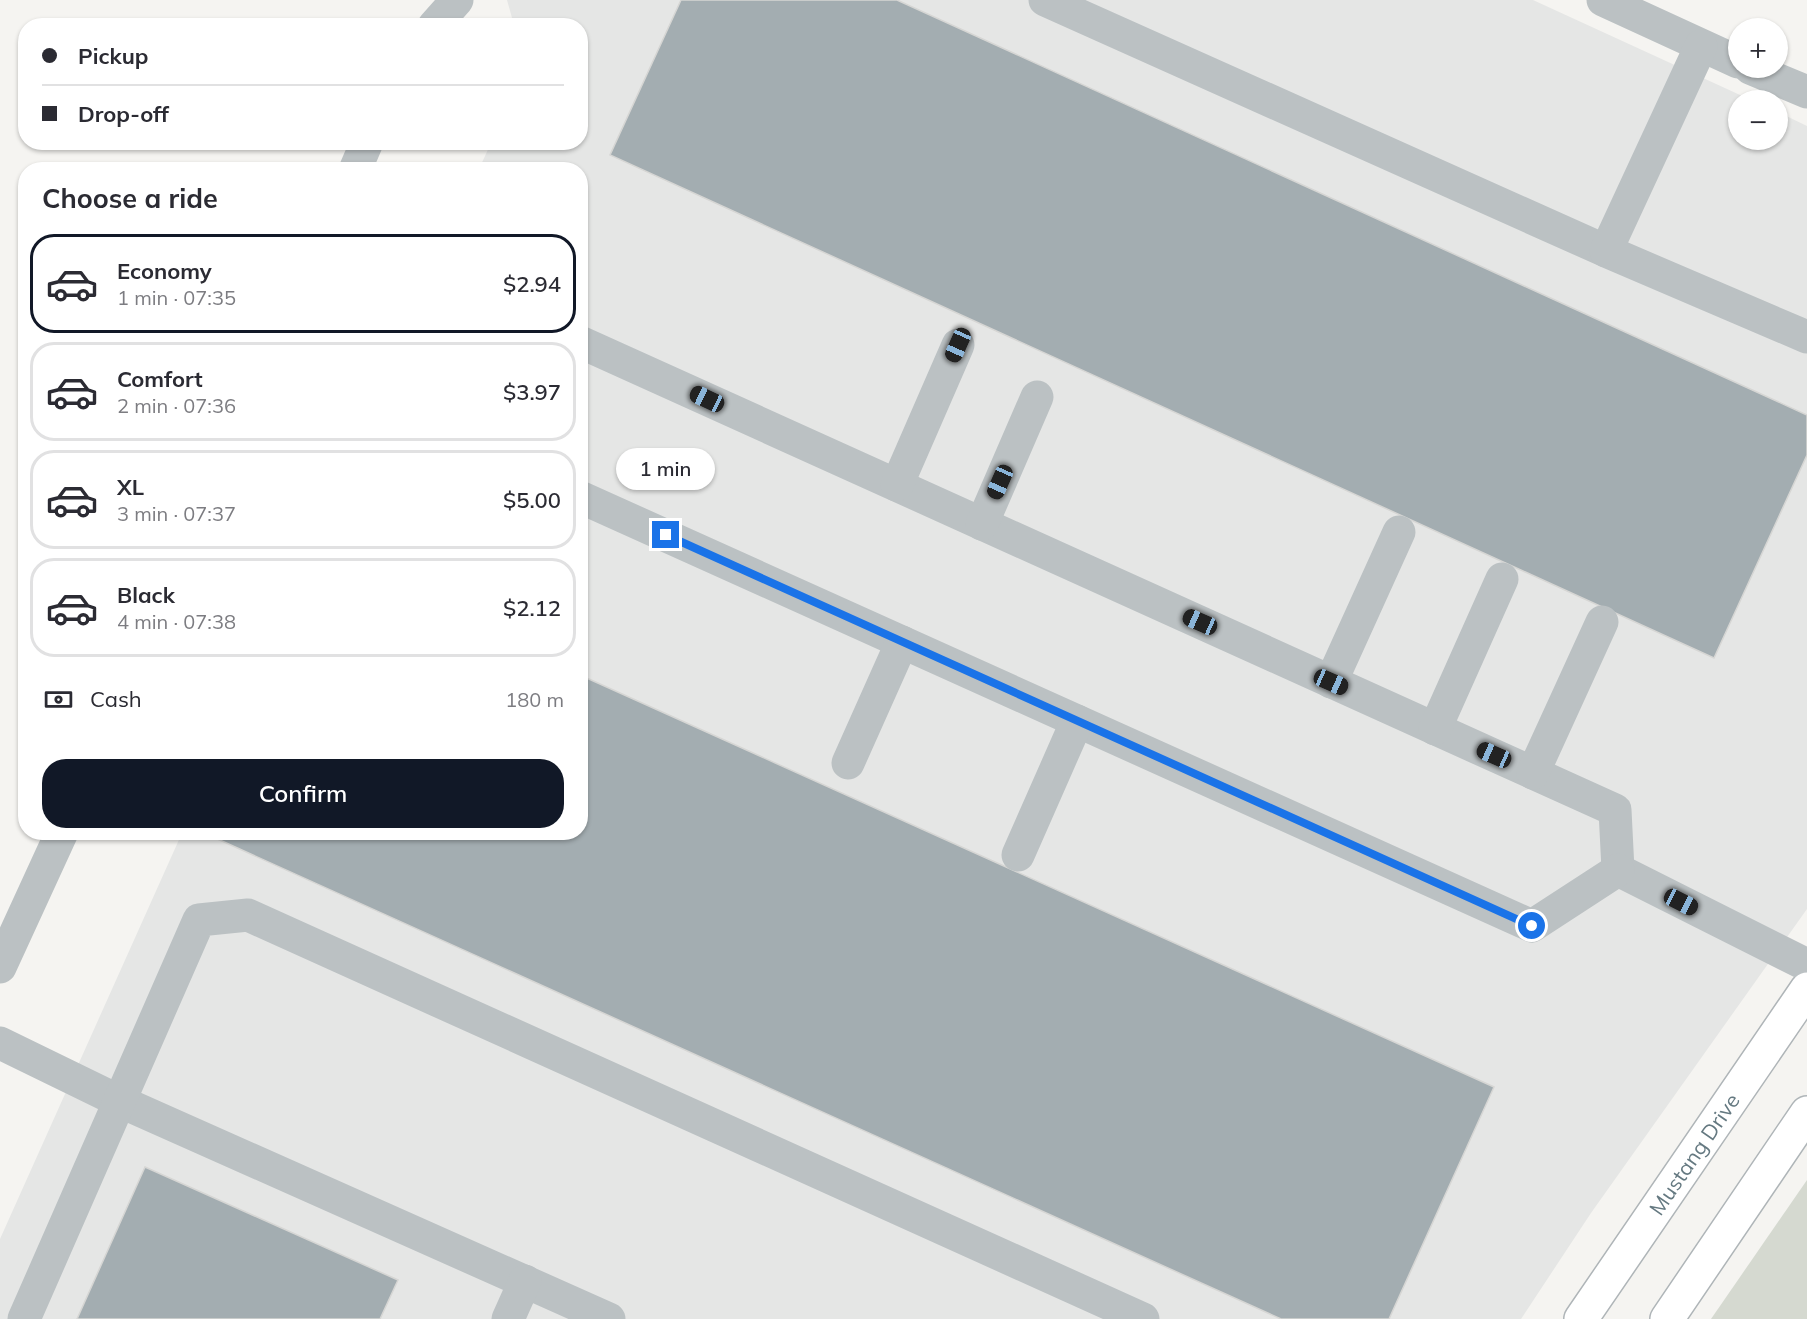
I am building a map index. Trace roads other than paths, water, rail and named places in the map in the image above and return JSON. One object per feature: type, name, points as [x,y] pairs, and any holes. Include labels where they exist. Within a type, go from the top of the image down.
[{"type":"main road","name":"Mustang Drive","points":[[1581,1319],[1807,989]]},
{"type":"main road","points":[[1666,1319],[1807,1113]]},
{"type":"street","points":[[441,18],[457,0]]},
{"type":"street","points":[[1046,0],[1606,251],[1807,337]]},
{"type":"street","points":[[1602,0],[1728,58]]},
{"type":"street","points":[[1606,251],[1701,46]]},
{"type":"street","points":[[1774,78],[1807,92]]},
{"type":"street","points":[[897,485],[958,345]]},
{"type":"street","points":[[588,346],[1615,810],[1618,870]]},
{"type":"street","points":[[982,524],[1037,397]]},
{"type":"street","points":[[588,501],[1532,926],[1618,870]]},
{"type":"street","points":[[1331,682],[1398,532]]},
{"type":"street","points":[[1435,729],[1502,579]]},
{"type":"street","points":[[1533,773],[1602,622]]},
{"type":"street","points":[[848,764],[902,642]]},
{"type":"street","points":[[1018,855],[1077,721]]},
{"type":"street","points":[[0,967],[58,840]]},
{"type":"street","points":[[1618,870],[1807,965]]},
{"type":"street","points":[[24,1319],[199,920],[249,915],[1143,1319]]},
{"type":"street","points":[[0,1043],[119,1101],[609,1319]]},
{"type":"street","points":[[508,1319],[525,1281]]}]
